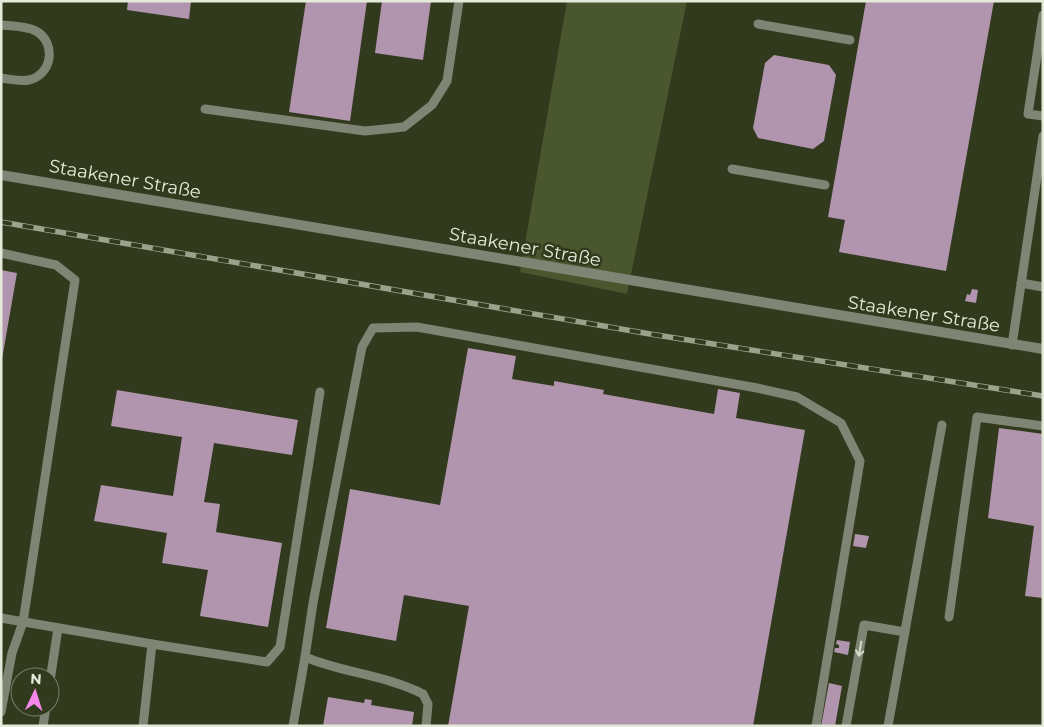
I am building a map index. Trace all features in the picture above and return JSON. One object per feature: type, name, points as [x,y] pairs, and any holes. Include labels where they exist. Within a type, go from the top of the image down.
[{"type":"street","name":"Staakener Straße","points":[[1,174],[1043,349]]},
{"type":"lane","points":[[205,110],[365,131],[404,127],[432,105],[447,81],[459,1]]},
{"type":"lane","points":[[1043,15],[1028,114],[1043,116]]},
{"type":"lane","points":[[758,24],[850,40]]},
{"type":"lane","points":[[1,25],[38,32],[46,42],[50,53],[44,70],[36,78],[23,81],[1,78]]},
{"type":"lane","points":[[1012,345],[1043,136]]},
{"type":"lane","points":[[732,169],[825,185]]},
{"type":"lane","points":[[1,253],[56,265],[75,280],[23,622],[12,653],[1,712]]},
{"type":"lane","points":[[1021,283],[1043,287]]},
{"type":"lane","points":[[293,726],[313,604],[362,347],[373,328],[417,327],[797,397],[841,423],[860,461],[816,726]]},
{"type":"lane","points":[[1,618],[267,662],[280,647],[320,392]]},
{"type":"lane","points":[[949,617],[978,417],[1043,426]]},
{"type":"lane","points":[[888,726],[942,425]]},
{"type":"lane","points":[[846,726],[864,625],[905,632]]},
{"type":"lane","points":[[52,667],[58,628]]},
{"type":"lane","points":[[143,726],[152,644]]},
{"type":"lane","points":[[305,657],[328,667],[381,678],[423,694],[428,704],[426,726]]},
{"type":"green space","points":[[567,1],[687,1],[627,294],[520,272]]},
{"type":"building","points":[[128,1],[191,1],[189,19],[127,10]]},
{"type":"building","points":[[306,1],[367,1],[350,121],[289,112]]},
{"type":"building","points":[[382,1],[431,1],[423,60],[375,53]]},
{"type":"building","points":[[866,1],[994,1],[946,271],[839,252],[845,220],[828,217]]},
{"type":"building","points":[[774,55],[829,65],[836,75],[824,141],[813,149],[758,138],[753,128],[765,63]]},
{"type":"building","points":[[1,270],[17,273],[2,359],[1,359]]},
{"type":"building","points":[[972,289],[978,290],[976,303],[965,301],[967,294],[970,295]]},
{"type":"building","points":[[468,348],[516,356],[512,379],[554,386],[554,381],[604,390],[603,394],[714,414],[718,389],[740,393],[736,418],[805,430],[753,726],[448,726],[469,606],[404,595],[396,641],[326,628],[350,489],[440,505]]},
{"type":"building","points":[[117,390],[298,420],[292,455],[214,443],[204,502],[220,504],[216,532],[282,543],[268,627],[200,616],[208,570],[162,563],[167,533],[94,521],[101,485],[173,496],[182,437],[111,426]]},
{"type":"building","points":[[999,428],[1043,434],[1043,598],[1025,596],[1034,526],[988,518]]},
{"type":"building","points":[[855,534],[869,536],[866,548],[853,546]]},
{"type":"building","points":[[837,640],[850,642],[848,655],[834,652],[835,648],[839,648],[839,645],[836,644]]},
{"type":"building","points":[[829,683],[842,686],[835,726],[821,726]]},
{"type":"building","points":[[328,697],[364,703],[365,699],[372,700],[371,705],[414,712],[412,726],[323,726]]},
{"type":"railway","points":[[1,222],[650,334],[1043,396]]}]
